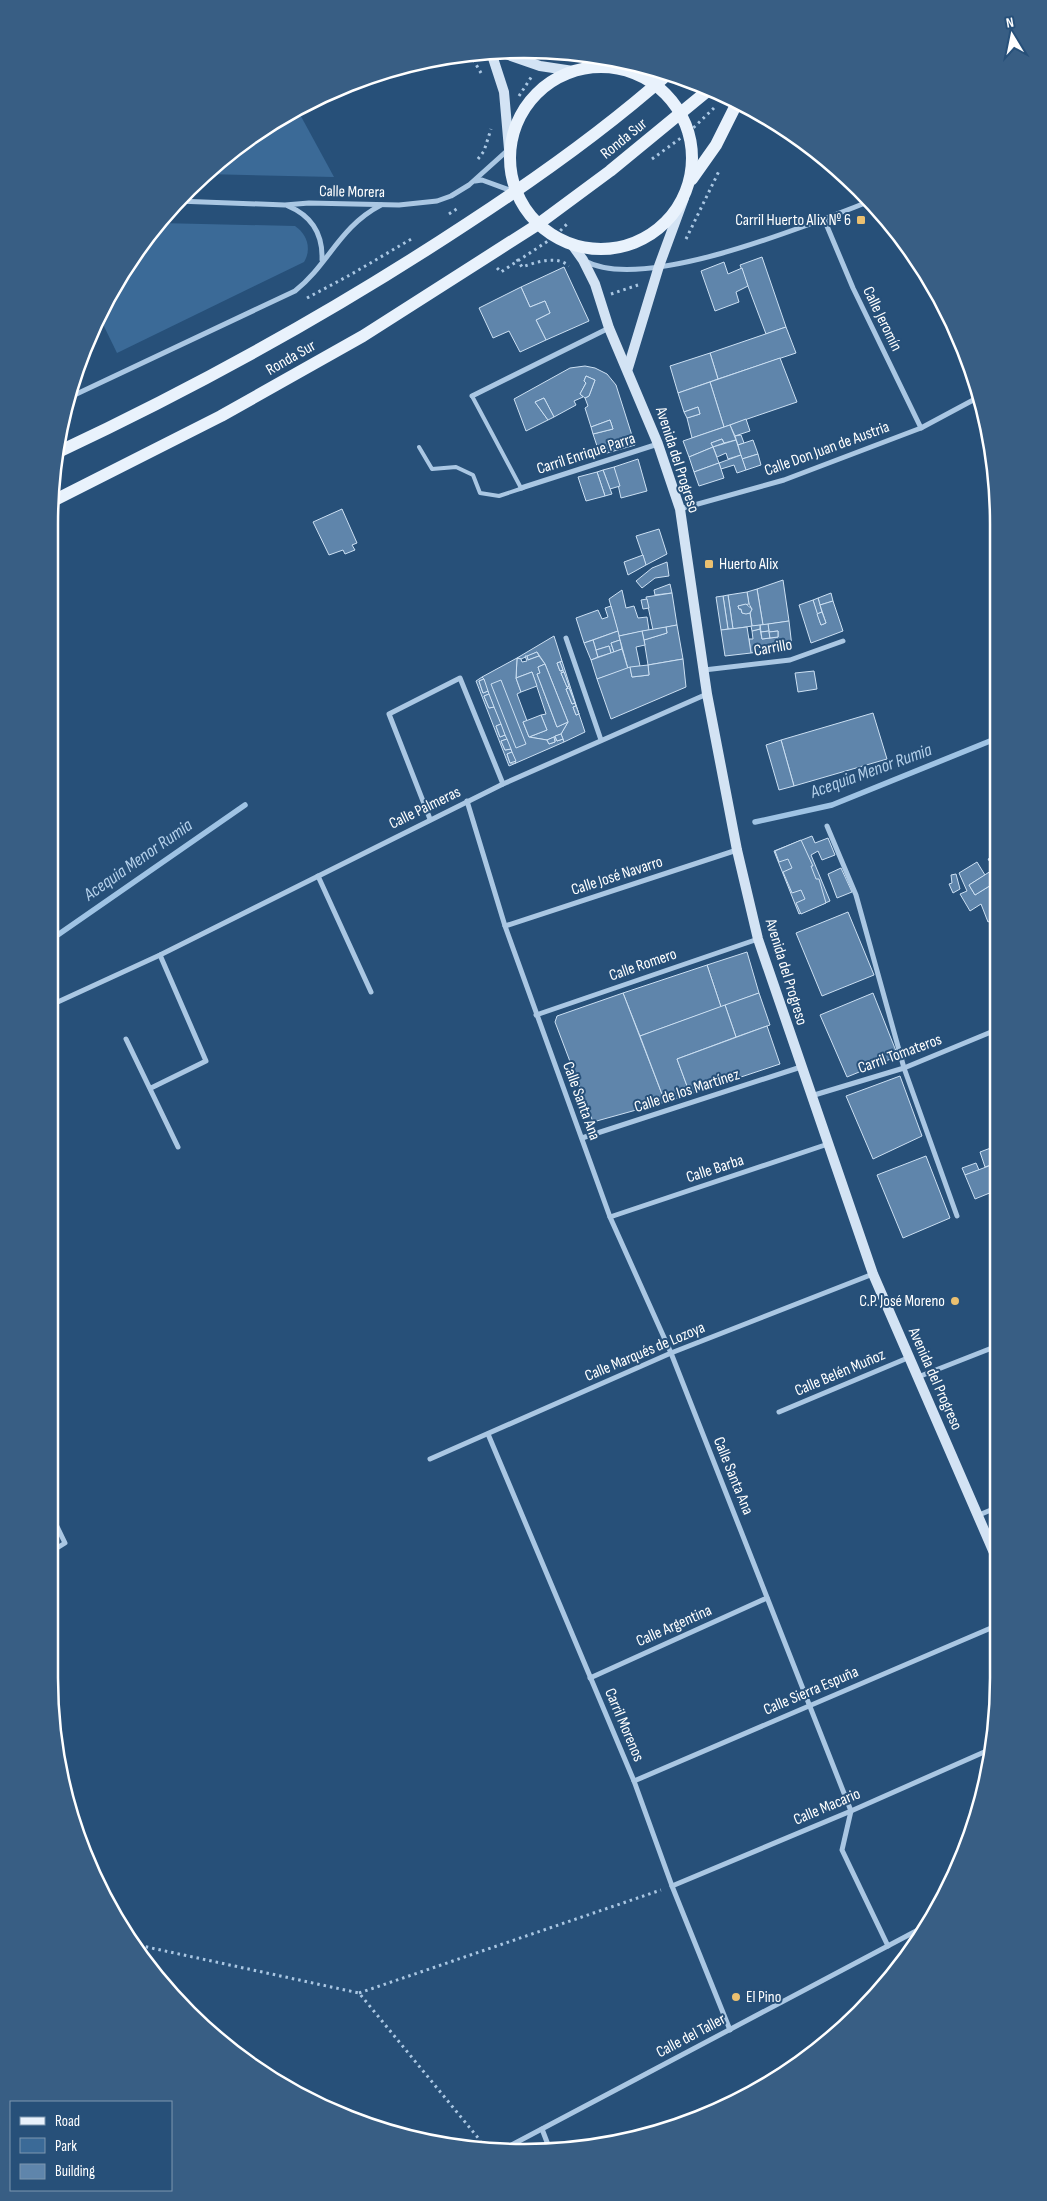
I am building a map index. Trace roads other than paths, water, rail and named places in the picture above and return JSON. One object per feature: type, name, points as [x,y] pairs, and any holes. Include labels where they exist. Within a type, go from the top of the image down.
[{"type":"main road","points":[[493,58],[504,92],[510,171],[515,192],[524,209],[537,225],[554,237],[573,246],[600,250],[618,248],[634,244],[650,236],[663,226],[684,198]]},
{"type":"main road","points":[[517,58],[540,66],[573,71],[610,65]]},
{"type":"main road","points":[[605,67],[632,72],[656,85],[670,98],[681,114],[689,132],[693,156],[690,181],[659,266],[628,368]]},
{"type":"main road","points":[[509,150],[514,129],[520,116],[536,93],[554,80],[573,71]]},
{"type":"main road","name":"Ronda Sur","points":[[63,450],[145,412],[272,344],[397,270],[515,192],[663,79]]},
{"type":"main road","name":"Ronda Sur","points":[[58,498],[221,416],[363,336],[537,225],[610,171],[704,94]]},
{"type":"main road","points":[[690,181],[716,146],[734,108]]},
{"type":"main road","name":"Avenida del Progreso","points":[[573,246],[583,260],[601,298],[610,328],[658,444],[680,510],[707,694],[737,850],[758,939],[873,1274],[990,1542]]},
{"type":"street","name":"Calle Morera","points":[[187,201],[285,205],[309,203],[381,205],[437,201],[451,196],[475,181],[509,150]]},
{"type":"street","points":[[475,181],[482,180],[515,192]]},
{"type":"street","points":[[583,260],[591,264],[611,268],[674,265],[727,251],[863,204]]},
{"type":"street","points":[[285,205],[302,213],[313,224],[321,242],[322,261]]},
{"type":"street","points":[[76,394],[295,291],[307,282],[351,226],[381,205]]},
{"type":"street","name":"Calle Jeromín","points":[[824,219],[853,288],[921,428]]},
{"type":"street","points":[[472,396],[610,328]]},
{"type":"street","name":"Calle Don Juan de Austria","points":[[680,510],[784,480],[921,428],[973,400]]},
{"type":"street","name":"Carril Enrique Parra","points":[[524,487],[658,444]]},
{"type":"street","points":[[566,638],[601,740]]},
{"type":"street","name":"Carrillo","points":[[704,670],[790,660],[843,641]]},
{"type":"street","points":[[430,819],[389,714],[460,678],[502,784]]},
{"type":"street","name":"Calle Palmeras","points":[[58,1002],[160,955],[502,784],[707,694]]},
{"type":"street","name":"Calle Santa Ana","points":[[467,801],[505,926],[610,1217],[671,1352],[851,1811]]},
{"type":"street","points":[[827,826],[856,895],[904,1068],[957,1216]]},
{"type":"street","name":"Calle José Navarro","points":[[505,926],[737,850]]},
{"type":"street","points":[[318,876],[371,992]]},
{"type":"street","name":"Calle Romero","points":[[536,1015],[758,939]]},
{"type":"street","points":[[150,1088],[206,1061],[160,955]]},
{"type":"street","name":"Carril Tomateros","points":[[811,1096],[904,1068],[990,1032]]},
{"type":"street","points":[[126,1039],[178,1147]]},
{"type":"street","name":"Calle de los Martínez","points":[[582,1138],[801,1067]]},
{"type":"street","name":"Calle Barba","points":[[610,1217],[828,1144]]},
{"type":"street","name":"Calle Marqués de Lozoya","points":[[430,1459],[671,1352],[873,1274]]},
{"type":"street","points":[[918,1377],[990,1349]]},
{"type":"street","name":"Calle Belén Muñoz","points":[[779,1412],[910,1357]]},
{"type":"street","name":"Carril Morenos","points":[[488,1434],[634,1781],[672,1886],[730,2030]]},
{"type":"street","points":[[979,1515],[990,1510]]},
{"type":"street","points":[[58,1529],[65,1543],[58,1547]]},
{"type":"street","name":"Calle Argentina","points":[[590,1678],[768,1598]]},
{"type":"street","name":"Calle Sierra Espuña","points":[[634,1781],[990,1628]]},
{"type":"street","name":"Calle Macario","points":[[672,1886],[851,1811],[984,1751]]},
{"type":"street","points":[[851,1811],[842,1850],[888,1946]]},
{"type":"street","name":"Calle del Taller","points":[[514,2144],[913,1933]]},
{"type":"street","points":[[542,2129],[547,2143]]},
{"type":"lane","points":[[419,447],[432,469],[456,467],[473,475],[480,493],[499,496],[524,487],[472,396]]},
{"type":"waterway","name":"Acequia Menor Rumia","points":[[755,822],[832,805],[990,741]]},
{"type":"waterway","name":"Acequia Menor Rumia","points":[[58,935],[245,805]]},
{"type":"place","name":"Carril Huerto Alix Nº 6","points":[[861,220]]},
{"type":"place","name":"Huerto Alix","points":[[709,564]]},
{"type":"place","name":"C.P. José Moreno","points":[[955,1301]]},
{"type":"place","name":"El Pino","points":[[736,1997]]}]
